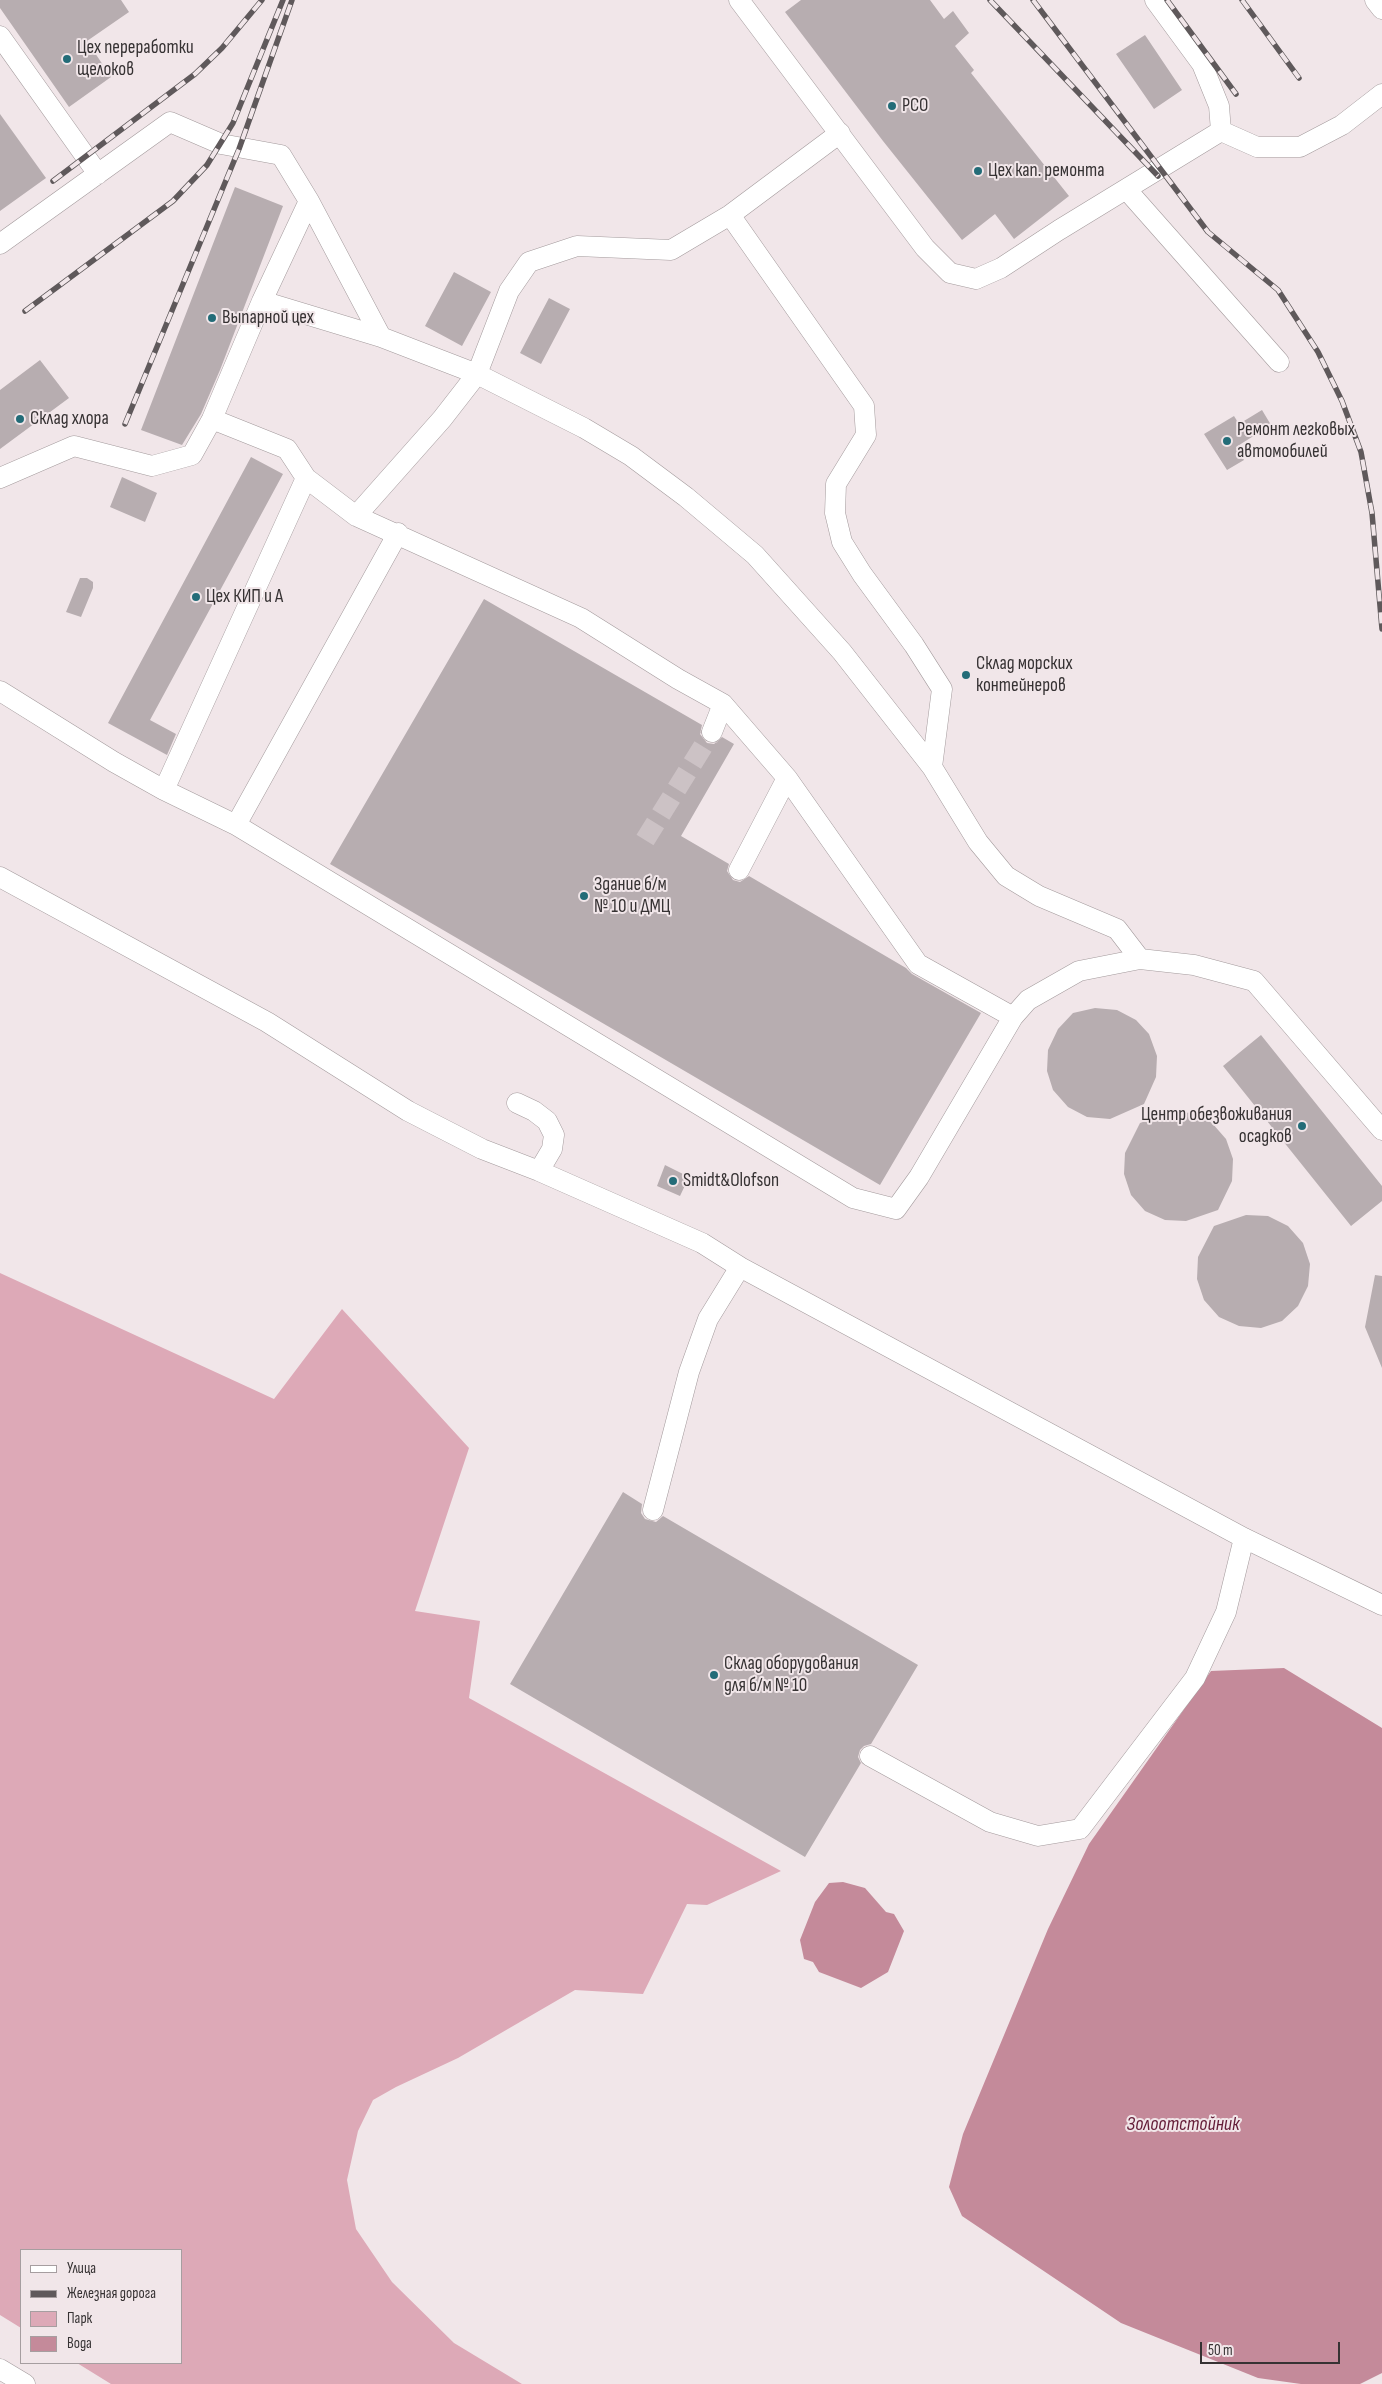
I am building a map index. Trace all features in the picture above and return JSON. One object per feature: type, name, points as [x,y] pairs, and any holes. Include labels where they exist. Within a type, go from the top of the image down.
[{"type":"lane","points":[[740,0],[925,248],[950,273],[976,279],[1001,268],[1221,131]]},
{"type":"lane","points":[[1155,0],[1202,64],[1219,106],[1221,131]]},
{"type":"lane","points":[[1375,0],[1382,9]]},
{"type":"lane","points":[[0,36],[98,174]]},
{"type":"lane","points":[[1221,131],[1256,147],[1300,147],[1342,125],[1382,94]]},
{"type":"lane","points":[[0,244],[170,122],[222,144],[281,155],[309,201],[381,337]]},
{"type":"lane","points":[[356,516],[442,419],[477,374],[509,291],[529,262],[577,246],[671,250],[730,215],[840,133]]},
{"type":"lane","points":[[1126,189],[1279,362]]},
{"type":"lane","points":[[0,478],[74,446],[152,466],[192,455],[212,419],[262,301],[309,201]]},
{"type":"lane","points":[[730,215],[864,406],[866,435],[836,484],[836,513],[842,542],[862,574],[914,645],[942,689],[932,767]]},
{"type":"lane","points":[[262,301],[381,337],[477,374],[584,428],[631,456],[686,497],[755,555],[842,652],[932,767],[978,842],[1006,876],[1040,896],[1117,929],[1140,960]]},
{"type":"lane","points":[[212,419],[286,449],[306,478],[356,516],[398,533],[582,618],[678,679],[723,704],[787,778],[918,964],[1013,1016]]},
{"type":"lane","points":[[164,790],[306,478]]},
{"type":"lane","points":[[236,825],[398,533]]},
{"type":"lane","points":[[0,691],[114,762],[164,790],[236,825],[852,1198],[896,1209],[919,1177],[1013,1016],[1028,1000],[1079,972],[1140,960],[1194,965],[1254,981],[1382,1130]]},
{"type":"lane","points":[[712,732],[723,704]]},
{"type":"lane","points":[[739,870],[787,778]]},
{"type":"lane","points":[[0,877],[267,1022],[408,1111],[482,1149],[539,1171],[702,1243],[740,1267],[1244,1538],[1382,1605]]},
{"type":"lane","points":[[516,1103],[534,1111],[547,1121],[554,1135],[552,1150],[539,1171]]},
{"type":"lane","points":[[653,1510],[690,1372],[708,1319],[740,1267]]},
{"type":"lane","points":[[870,1756],[990,1822],[1038,1836],[1080,1829],[1195,1678],[1226,1612],[1244,1538]]},
{"type":"lane","points":[[0,2370],[25,2384]]},
{"type":"green space","points":[[0,1273],[274,1399],[342,1309],[469,1448],[415,1611],[480,1621],[469,1698],[781,1871],[707,1905],[687,1904],[643,1994],[575,1990],[458,2058],[373,2100],[358,2131],[347,2180],[356,2229],[392,2282],[454,2343],[522,2384],[111,2384],[79,2364],[182,2364],[182,2249],[20,2249],[20,2327],[0,2315]]},
{"type":"water","name":"Золоотстойник","points":[[1284,1668],[1382,1728],[1382,2373],[1360,2384],[1301,2384],[1258,2378],[1121,2323],[962,2216],[949,2187],[963,2134],[1048,1929],[1089,1844],[1211,1671]]},
{"type":"water","points":[[843,1882],[865,1888],[886,1912],[894,1914],[904,1931],[888,1972],[861,1988],[819,1972],[813,1962],[804,1959],[800,1940],[815,1902],[829,1883]]},
{"type":"building","name":"Цех переработки щелоков","points":[[0,0],[121,0],[129,12],[87,41],[111,77],[69,107],[0,8]]},
{"type":"building","points":[[801,0],[930,0],[944,19],[953,11],[969,33],[955,46],[974,70],[971,73],[1069,196],[1014,239],[995,214],[962,240],[883,141],[785,12]]},
{"type":"building","points":[[1145,35],[1182,90],[1154,109],[1116,54]]},
{"type":"building","points":[[0,114],[46,178],[0,211]]},
{"type":"building","name":"Выпарной цех","points":[[235,187],[283,206],[220,370],[201,414],[182,445],[141,430]]},
{"type":"building","points":[[454,272],[491,292],[462,346],[425,326]]},
{"type":"building","points":[[549,298],[570,309],[541,364],[520,353]]},
{"type":"building","name":"Склад хлора","points":[[40,360],[69,398],[0,449],[0,390]]},
{"type":"building","name":"Ремонт легковых автомобилей","points":[[1262,410],[1271,425],[1236,447],[1244,460],[1227,470],[1204,434],[1234,416],[1239,424]]},
{"type":"building","name":"Цех КИП и А","points":[[251,457],[283,474],[150,720],[176,734],[167,755],[108,723]]},
{"type":"building","points":[[122,477],[157,493],[145,522],[110,507]]},
{"type":"building","points":[[80,578],[87,578],[93,582],[93,588],[81,617],[66,612]]},
{"type":"building","name":"Здание б/м № 10 и ДМЦ","points":[[484,599],[702,725],[700,734],[707,743],[714,744],[722,737],[734,744],[681,836],[729,864],[727,871],[733,880],[740,882],[749,876],[906,968],[912,974],[981,1013],[880,1185],[330,864]]},
{"type":"building","points":[[1095,1008],[1117,1010],[1136,1020],[1149,1034],[1157,1056],[1156,1077],[1144,1104],[1110,1119],[1087,1117],[1068,1107],[1053,1090],[1047,1071],[1048,1050],[1058,1029],[1073,1013]]},
{"type":"building","name":"Центр обезвоживания осадков","points":[[1261,1035],[1382,1186],[1382,1201],[1351,1226],[1223,1066]]},
{"type":"building","points":[[1171,1112],[1193,1113],[1212,1123],[1226,1139],[1233,1159],[1232,1181],[1218,1210],[1186,1221],[1165,1220],[1145,1211],[1131,1195],[1124,1174],[1125,1153],[1140,1123]]},
{"type":"building","name":"Smidt&Olofson","points":[[665,1165],[689,1177],[680,1196],[657,1186]]},
{"type":"building","points":[[1246,1215],[1268,1216],[1288,1226],[1303,1243],[1310,1264],[1308,1286],[1298,1306],[1282,1321],[1261,1328],[1239,1326],[1219,1317],[1204,1300],[1197,1279],[1198,1257],[1214,1226]]},
{"type":"building","points":[[1375,1275],[1382,1276],[1382,1368],[1365,1327]]},
{"type":"building","name":"Склад оборудования для б/м № 10","points":[[623,1492],[642,1504],[641,1513],[645,1519],[656,1522],[663,1516],[918,1665],[871,1744],[864,1746],[860,1750],[858,1757],[861,1763],[805,1857],[510,1684]]},
{"type":"tunnel","points":[[645,840],[712,732]]},
{"type":"railway","points":[[53,181],[195,74],[222,48],[262,0]]},
{"type":"railway","points":[[25,311],[173,201],[207,165],[233,123],[283,0]]},
{"type":"railway","points":[[125,424],[239,149],[292,0]]},
{"type":"railway","points":[[990,0],[1158,176]]},
{"type":"railway","points":[[1033,0],[1208,232],[1278,290],[1318,352],[1342,401],[1361,452],[1372,513],[1382,629]]},
{"type":"railway","points":[[1167,0],[1236,94]]},
{"type":"railway","points":[[1242,0],[1299,78]]},
{"type":"place","name":"Цех переработки щелоков","points":[[67,59]]},
{"type":"place","name":"РСО","points":[[892,106]]},
{"type":"place","name":"Цех кап. ремонта","points":[[978,171]]},
{"type":"place","name":"Выпарной цех","points":[[212,318]]},
{"type":"place","name":"Склад хлора","points":[[20,419]]},
{"type":"place","name":"Ремонт легковых автомобилей","points":[[1227,441]]},
{"type":"place","name":"Цех КИП и А","points":[[196,597]]},
{"type":"place","name":"Склад морских контейнеров","points":[[966,675]]},
{"type":"place","name":"Здание б/м № 10 и ДМЦ","points":[[584,896]]},
{"type":"place","name":"Центр обезвоживания осадков","points":[[1302,1126]]},
{"type":"place","name":"Smidt&Olofson","points":[[673,1181]]},
{"type":"place","name":"Склад оборудования для б/м № 10","points":[[714,1675]]}]
